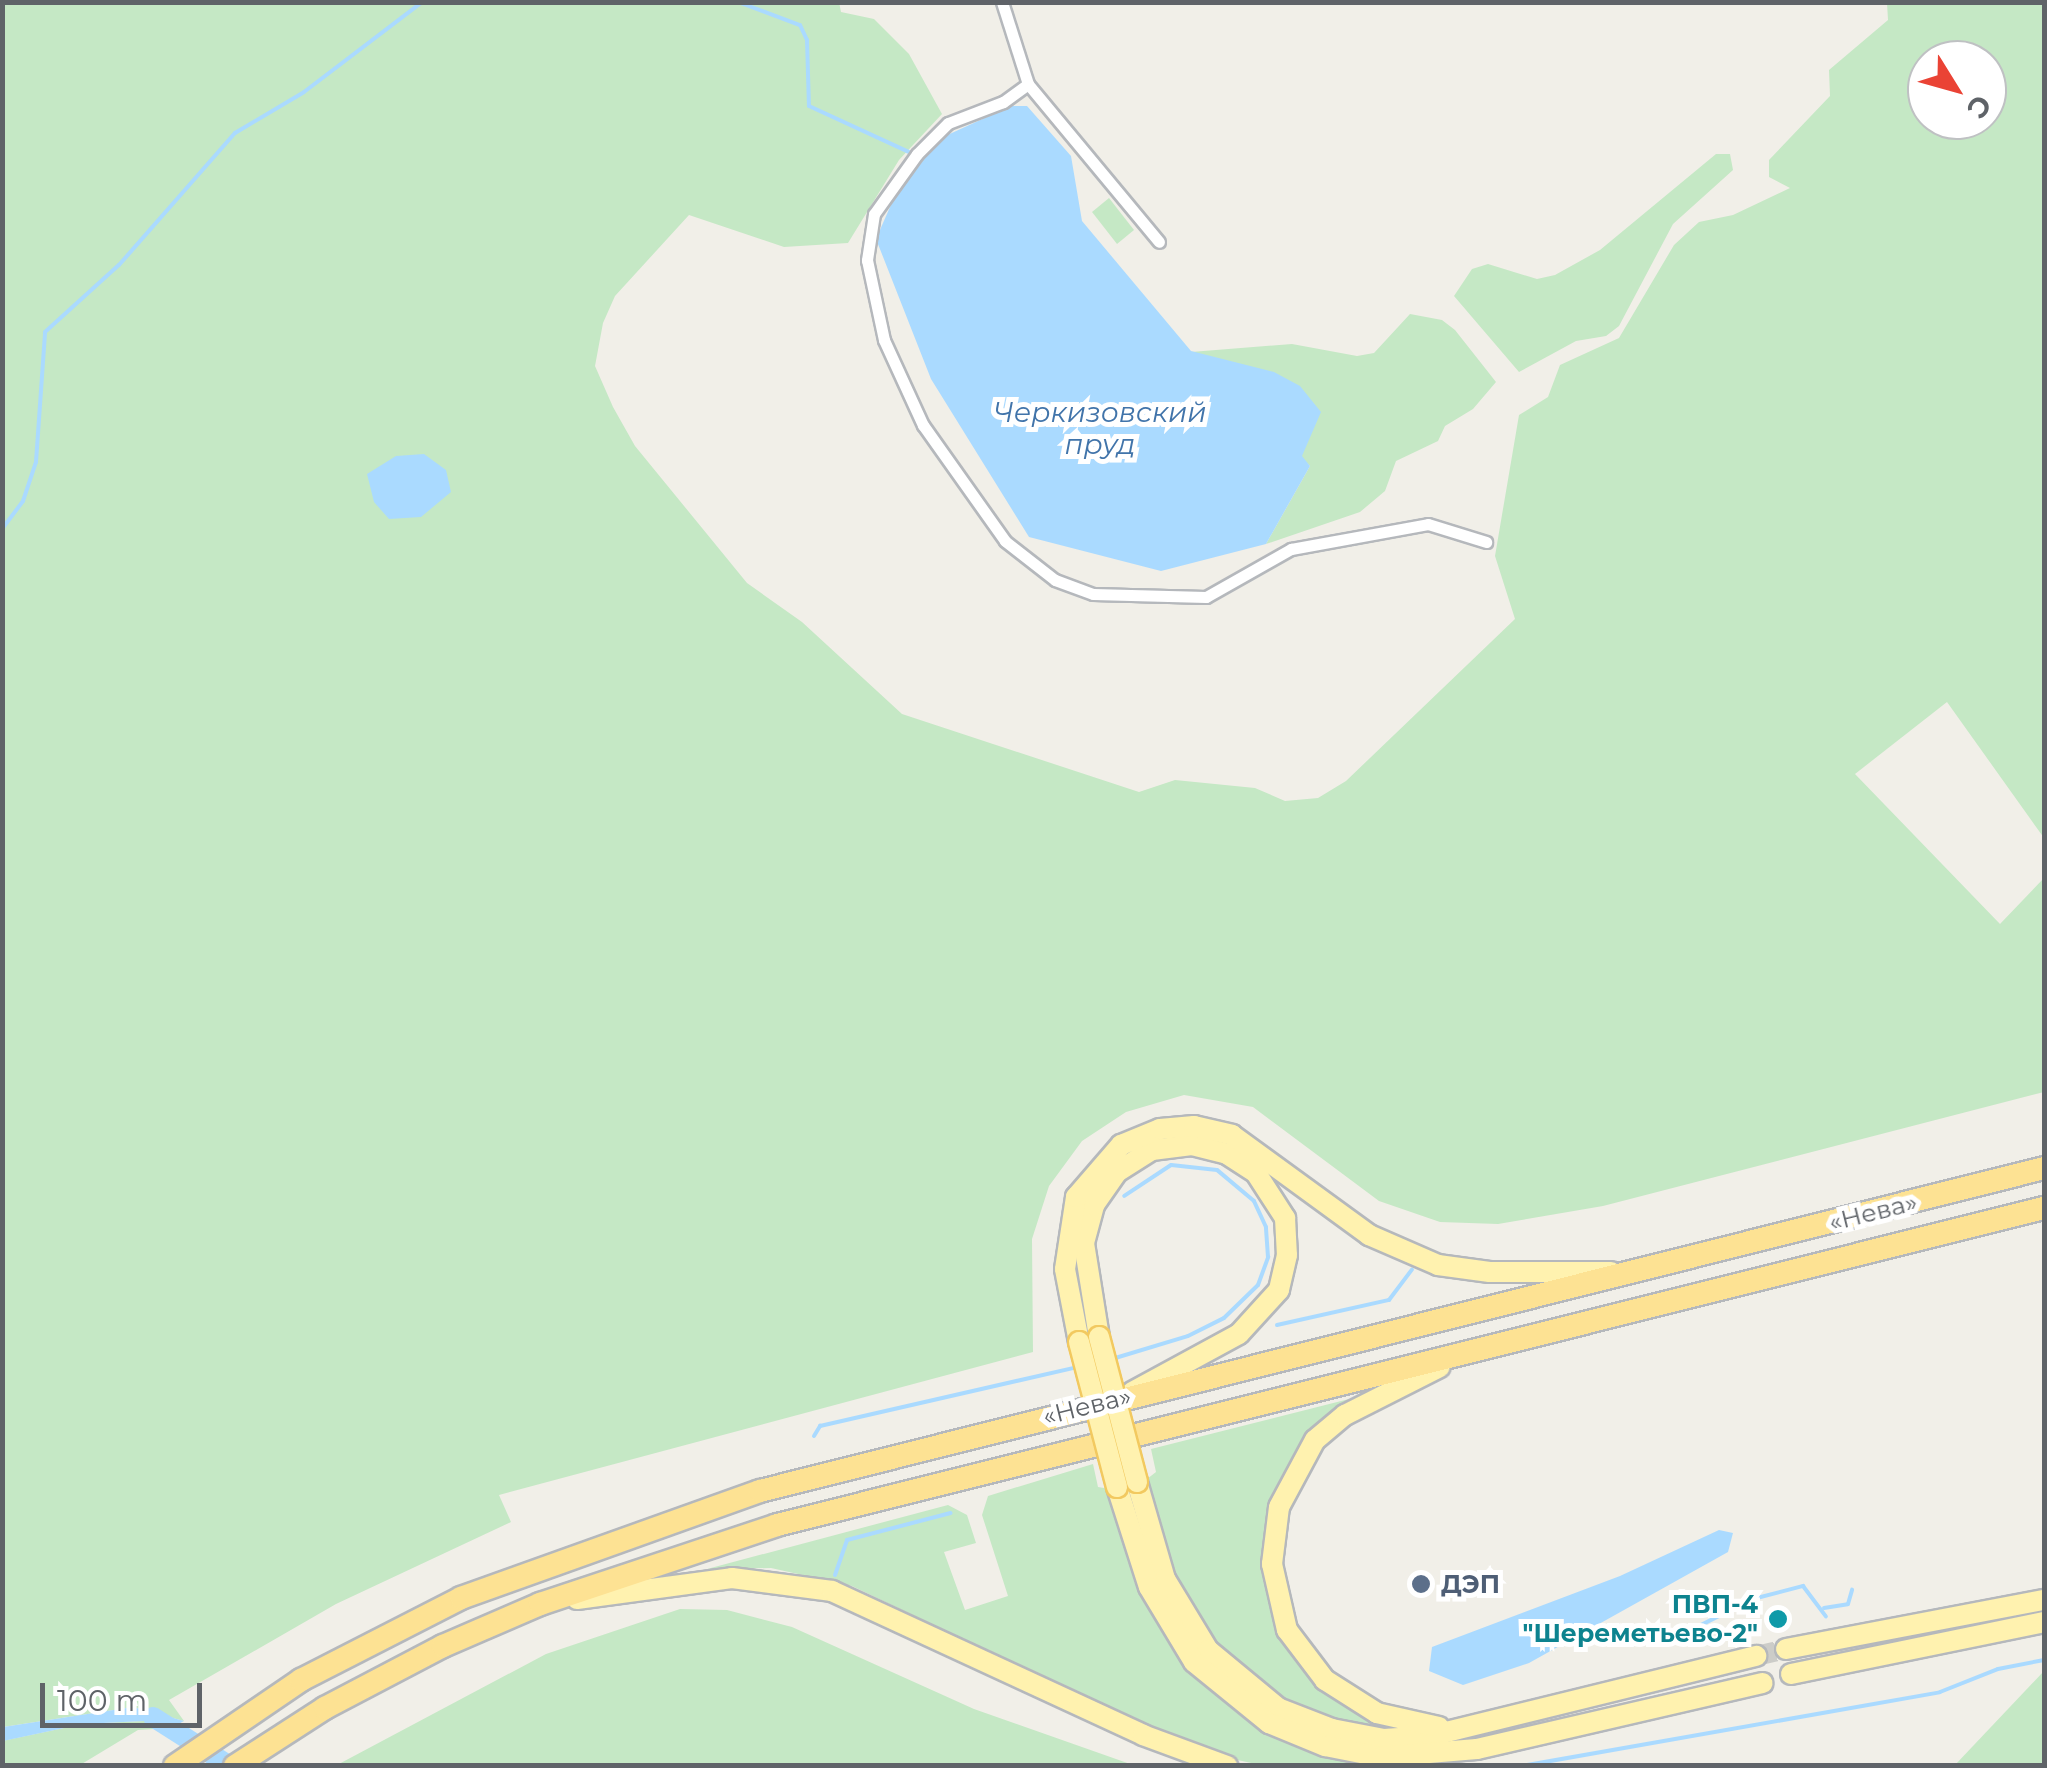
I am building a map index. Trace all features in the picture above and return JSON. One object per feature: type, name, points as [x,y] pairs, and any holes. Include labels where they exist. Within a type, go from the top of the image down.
[{"type":"highway","name":"«Нева»","points":[[175,1766],[224,1729],[395,1629],[558,1558],[760,1491],[2044,1168]]},
{"type":"highway","name":"«Нева»","points":[[236,1766],[376,1680],[540,1604],[777,1524],[1262,1398],[1482,1350],[2044,1208]]},
{"type":"main road","points":[[1638,1272],[1490,1272],[1438,1265],[1368,1235],[1250,1144],[1213,1130],[1177,1127],[1121,1145],[1076,1198],[1065,1269],[1089,1340],[1161,1612],[1194,1662],[1233,1700],[1301,1738],[1352,1753],[1406,1758],[1477,1749],[1762,1682]]},
{"type":"main road","points":[[1089,1340],[1084,1243],[1094,1205],[1118,1172],[1152,1150],[1192,1145],[1228,1154],[1256,1173],[1278,1201],[1288,1236],[1285,1272],[1273,1299],[1240,1334],[1122,1397]]},
{"type":"main road","points":[[1466,1730],[1377,1713],[1325,1680],[1287,1630],[1272,1564],[1273,1535],[1292,1474],[1316,1440],[1345,1415],[1408,1380],[1482,1350]]},
{"type":"main road","points":[[1127,1484],[1177,1605],[1208,1650],[1244,1685],[1278,1708],[1356,1734],[1384,1738],[1466,1730],[1756,1656]]},
{"type":"main road","points":[[540,1604],[732,1578],[832,1591],[1143,1736],[1227,1766]]},
{"type":"main road","points":[[1786,1649],[2044,1600]]},
{"type":"main road","points":[[1791,1674],[2044,1622]]},
{"type":"main road","points":[[1438,1766],[1477,1749]]},
{"type":"street","points":[[1002,2],[1028,84],[1158,242]]},
{"type":"street","points":[[1028,84],[1002,102],[948,123],[918,154],[874,214],[867,260],[884,340],[924,425],[1005,541],[1055,580],[1093,594],[1206,597],[1291,549],[1428,524],[1486,542]]},
{"type":"green space","points":[[839,2],[841,12],[874,19],[909,54],[942,114],[899,160],[848,243],[784,247],[689,215],[615,296],[603,323],[595,366],[613,407],[635,446],[747,583],[802,622],[902,714],[1139,792],[1175,780],[1255,788],[1285,801],[1318,798],[1346,781],[1515,619],[1495,556],[1519,415],[1548,397],[1560,365],[1619,338],[1674,245],[1699,222],[1733,215],[1790,188],[1769,177],[1769,160],[1830,96],[1829,70],[1888,20],[1887,3],[2044,3],[2044,838],[1947,702],[1855,774],[2000,924],[2044,878],[2044,1092],[1603,1206],[1498,1224],[1440,1222],[1379,1201],[1253,1107],[1184,1095],[1126,1112],[1082,1141],[1049,1186],[1032,1239],[1033,1352],[499,1495],[511,1522],[336,1604],[169,1700],[184,1721],[133,1707],[3,1727],[2,3]]},
{"type":"green space","points":[[1716,154],[1730,154],[1733,170],[1673,224],[1619,326],[1606,336],[1576,341],[1519,372],[1454,296],[1472,269],[1488,264],[1537,279],[1555,275],[1600,250]]},
{"type":"green space","points":[[1109,198],[1134,230],[1117,244],[1092,212]]},
{"type":"green space","points":[[1410,314],[1442,320],[1455,330],[1496,382],[1473,409],[1445,426],[1438,441],[1396,461],[1385,491],[1360,512],[1266,544],[1310,466],[1191,352],[1292,344],[1357,356],[1374,353]]},
{"type":"green space","points":[[1353,1398],[1288,1467],[1270,1512],[1264,1556],[1301,1663],[1417,1730],[1335,1721],[1283,1700],[1213,1642],[1175,1577],[1147,1479],[1156,1472],[1151,1449]]},
{"type":"green space","points":[[1093,1464],[1098,1487],[1110,1489],[1189,1667],[1209,1688],[1265,1729],[1409,1764],[1265,1766],[1233,1759],[1146,1727],[852,1586],[771,1568],[707,1569],[948,1505],[967,1515],[976,1543],[944,1552],[965,1610],[1008,1596],[982,1515],[988,1496]]},
{"type":"green space","points":[[680,1609],[727,1610],[792,1627],[974,1709],[1133,1765],[337,1765],[546,1654]]},
{"type":"green space","points":[[2044,1671],[2044,1765],[1955,1765]]},
{"type":"green space","points":[[144,1721],[171,1728],[138,1730],[80,1765],[3,1765],[2,1741],[83,1724]]},
{"type":"water","name":"Черкизовский пруд","points":[[1011,106],[1027,106],[1071,156],[1082,221],[1191,351],[1274,372],[1300,386],[1321,412],[1302,456],[1310,466],[1266,544],[1161,571],[1029,537],[931,379],[876,239],[897,191],[943,137]]},
{"type":"water","points":[[424,454],[446,470],[451,492],[421,517],[389,519],[374,502],[367,474],[396,456]]},
{"type":"water","points":[[1719,1530],[1733,1533],[1728,1552],[1529,1663],[1463,1685],[1429,1671],[1432,1647],[1620,1576]]},
{"type":"water","points":[[133,1707],[184,1721],[171,1728],[144,1721],[83,1724],[3,1741],[3,1727]]},
{"type":"waterway","points":[[2,529],[23,501],[36,462],[45,332],[119,265],[235,133],[304,92],[422,2]]},
{"type":"waterway","points":[[738,2],[800,25],[807,40],[809,106],[924,159]]},
{"type":"waterway","points":[[1112,1359],[1188,1336],[1224,1318],[1258,1285],[1268,1257],[1266,1227],[1254,1201],[1217,1170],[1171,1165],[1124,1196]]},
{"type":"waterway","points":[[1277,1325],[1389,1300],[1412,1270]]},
{"type":"waterway","points":[[814,1436],[820,1426],[1078,1367]]},
{"type":"waterway","points":[[835,1575],[847,1540],[951,1513]]},
{"type":"waterway","points":[[1669,1641],[1753,1599],[1803,1586],[1826,1616]]},
{"type":"waterway","points":[[1824,1608],[1848,1604],[1852,1590]]},
{"type":"waterway","points":[[1522,1766],[1940,1692],[1998,1669],[2044,1660]]},
{"type":"waterway","points":[[153,1717],[230,1766]]},
{"type":"tunnel","points":[[1756,1656],[1786,1649]]},
{"type":"place","name":"ДЭП","points":[[1421,1584]]},
{"type":"place","name":"ПВП-4 \"Шереметьево-2\"","points":[[1778,1619]]}]
